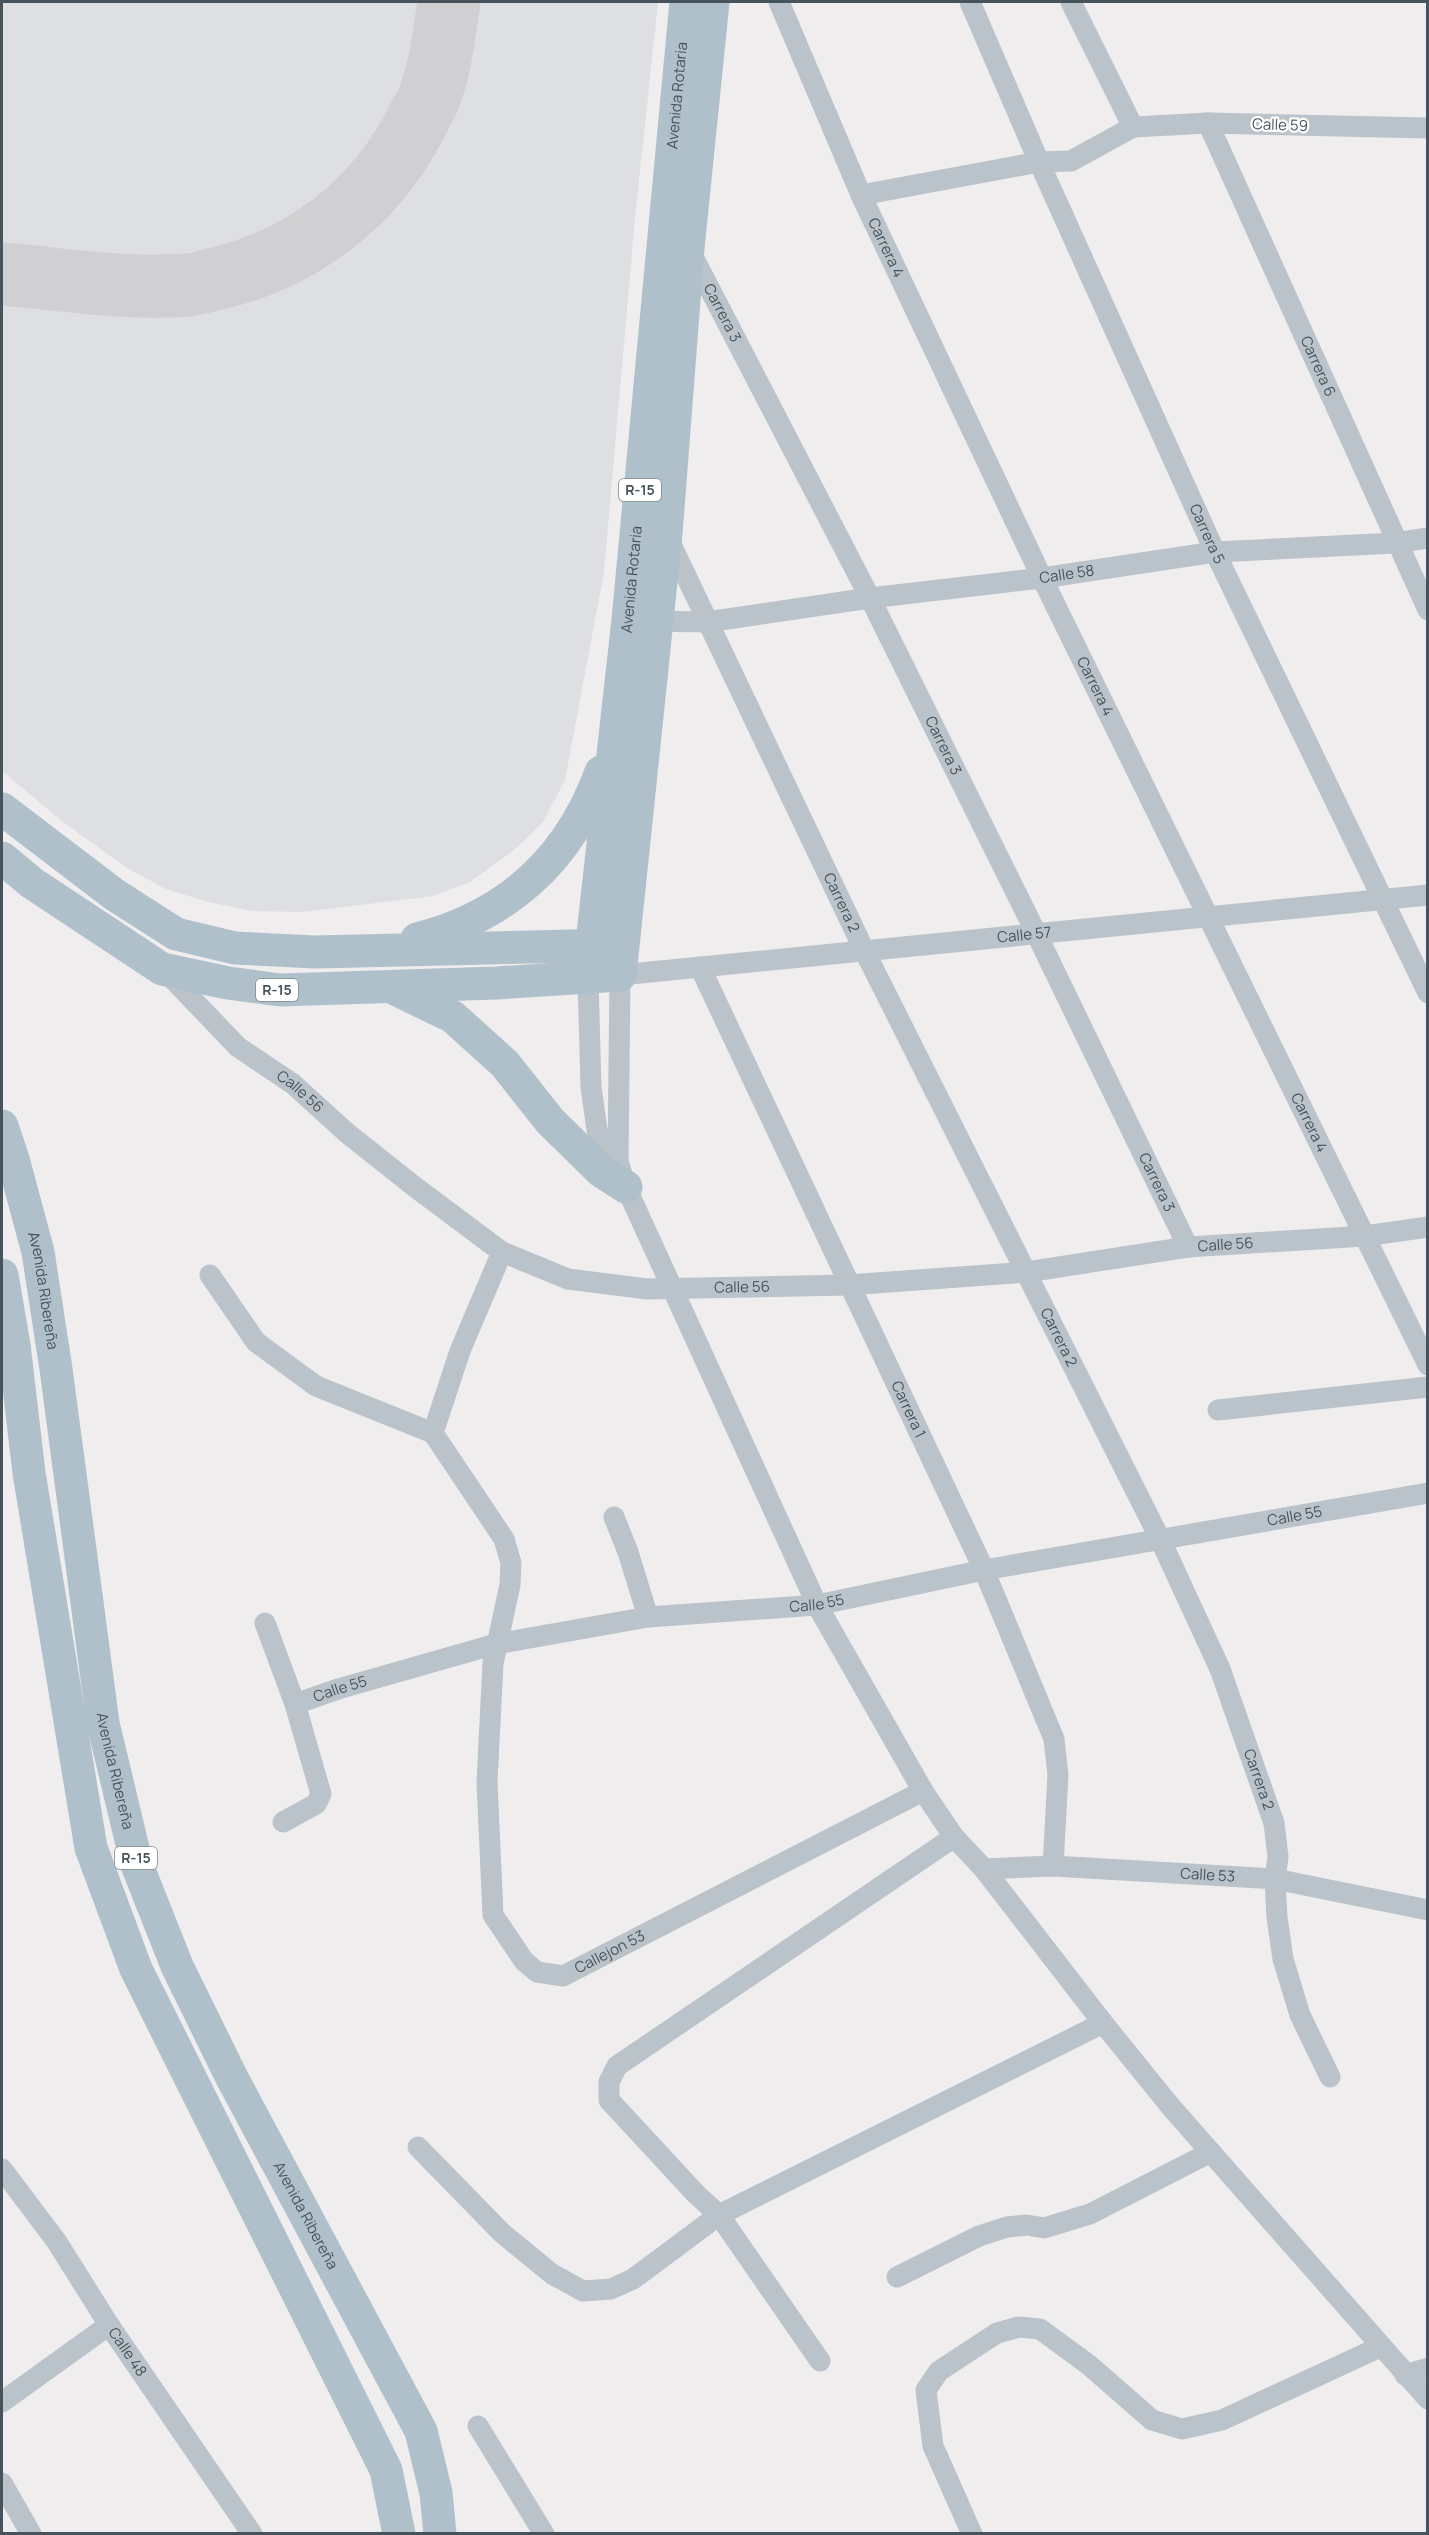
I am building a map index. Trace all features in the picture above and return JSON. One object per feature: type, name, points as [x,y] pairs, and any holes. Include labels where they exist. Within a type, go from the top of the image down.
[{"type":"main road","name":"Avenida Rotaria","points":[[588,979],[611,955],[643,621],[686,2]]},
{"type":"main road","name":"Avenida Rotaria","points":[[611,955],[617,722],[666,534],[688,248],[713,2]]},
{"type":"main road","points":[[370,951],[444,932],[480,917],[514,896],[541,871],[566,840],[593,794],[617,722]]},
{"type":"main road","points":[[2,809],[115,895],[176,934],[235,948],[315,952],[611,955]]},
{"type":"main road","name":"R-15","points":[[2,858],[32,883],[162,969],[228,983],[280,990],[588,979]]},
{"type":"main road","points":[[386,985],[453,1017],[505,1064],[550,1121],[601,1171],[622,1174]]},
{"type":"main road","name":"Avenida Ribereña","points":[[2,1126],[14,1159],[38,1252],[56,1369],[103,1723],[137,1865],[177,1966],[232,2078],[421,2431],[436,2493],[440,2534]]},
{"type":"main road","name":"R-15","points":[[2,1275],[14,1345],[29,1473],[91,1848],[136,1969],[386,2470],[399,2534]]},
{"type":"street","name":"Carrera 4","points":[[779,2],[861,195],[1042,578],[1428,1365]]},
{"type":"street","name":"Carrera 5","points":[[970,2],[1039,162],[1215,552],[1380,899],[1428,993]]},
{"type":"street","points":[[861,195],[1039,162],[1071,161],[1133,127],[1071,2]]},
{"type":"street","name":"Calle 59","points":[[1133,127],[1208,123],[1428,128]]},
{"type":"street","name":"Carrera 6","points":[[1208,123],[1395,543],[1428,610]]},
{"type":"street","name":"Carrera 3","points":[[688,248],[870,598],[1188,1247]]},
{"type":"street","name":"Carrera 2","points":[[666,534],[865,952],[1161,1541],[1220,1669],[1274,1822],[1278,1857],[1275,1879],[1277,1917],[1283,1959],[1300,2015],[1330,2077]]},
{"type":"street","name":"Calle 58","points":[[643,621],[707,622],[870,598],[1042,578],[1215,552],[1395,543],[1428,538]]},
{"type":"street","name":"Calle 57","points":[[611,955],[700,967],[1428,895]]},
{"type":"street","points":[[611,955],[622,1174]]},
{"type":"street","name":"Carrera 1","points":[[700,967],[984,1570],[1054,1739],[1058,1775],[1053,1866]]},
{"type":"street","name":"Calle 56","points":[[162,969],[238,1047],[292,1084],[347,1133],[415,1187],[502,1252],[568,1279],[647,1289],[675,1290],[848,1285],[1027,1272],[1188,1247],[1365,1236],[1428,1227]]},
{"type":"street","points":[[588,979],[591,1087],[597,1130],[603,1146],[622,1174],[817,1605],[923,1791],[954,1837],[984,1869],[1103,2023],[1211,2152],[1428,2399]]},
{"type":"street","points":[[210,1275],[256,1342],[316,1386],[433,1433],[460,1351],[502,1252]]},
{"type":"street","points":[[1218,1410],[1428,1387]]},
{"type":"street","name":"Callejon 53","points":[[433,1433],[504,1539],[511,1563],[510,1586],[496,1644],[487,1782],[493,1915],[524,1961],[537,1972],[563,1976],[923,1791]]},
{"type":"street","name":"Calle 55","points":[[265,1623],[295,1704],[338,1689],[496,1644],[648,1617],[817,1605],[984,1570],[1428,1493]]},
{"type":"street","points":[[614,1517],[628,1552],[648,1617]]},
{"type":"street","points":[[283,1822],[316,1804],[321,1794],[295,1704]]},
{"type":"street","points":[[820,2361],[719,2215],[696,2194],[609,2100],[609,2082],[617,2066],[954,1837]]},
{"type":"street","name":"Calle 53","points":[[984,1869],[1053,1866],[1275,1879],[1428,1910]]},
{"type":"street","points":[[418,2147],[502,2233],[552,2274],[583,2291],[611,2289],[633,2278],[719,2215],[1103,2023]]},
{"type":"street","points":[[897,2277],[979,2236],[1007,2227],[1027,2225],[1044,2228],[1090,2214],[1211,2152]]},
{"type":"street","name":"Calle 48","points":[[2,2169],[57,2242],[109,2325],[252,2534]]},
{"type":"street","points":[[2,2402],[109,2325]]},
{"type":"street","points":[[972,2534],[933,2446],[926,2390],[939,2371],[997,2333],[1019,2327],[1040,2329],[1089,2365],[1152,2420],[1182,2429],[1222,2420],[1380,2347]]},
{"type":"street","points":[[1405,2375],[1428,2368]]},
{"type":"street","points":[[478,2426],[544,2534]]},
{"type":"street","points":[[2,2483],[31,2534]]},
{"type":"shaded area","points":[[2,2],[658,2],[635,218],[604,572],[565,780],[543,822],[514,850],[470,882],[433,896],[302,912],[252,911],[208,902],[166,889],[127,868],[63,822],[2,771]]},
{"type":"taxiway","points":[[2,274],[118,285],[188,285],[250,269],[308,241],[334,223],[359,201],[400,152],[434,84],[449,2]]}]
